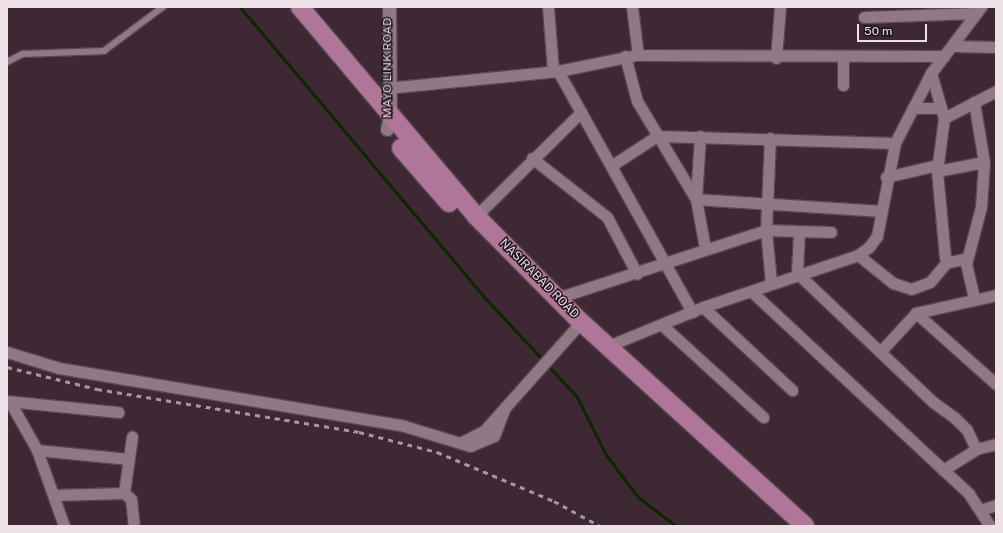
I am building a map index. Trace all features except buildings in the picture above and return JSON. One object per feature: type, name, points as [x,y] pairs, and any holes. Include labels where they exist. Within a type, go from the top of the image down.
[{"type":"highway","name":"NASIRABAD ROAD","points":[[288,7],[388,122],[476,216],[557,298],[578,324],[608,346],[805,526]]},
{"type":"highway","name":"NASIRABAD ROAD","points":[[300,7],[455,210],[578,324],[786,526]]},
{"type":"street","name":"MAYO LINK ROAD","points":[[388,122],[387,88],[389,7]]},
{"type":"street","points":[[548,7],[556,71],[581,112],[692,312]]},
{"type":"street","points":[[632,7],[638,55]]},
{"type":"street","points":[[776,58],[780,7]]},
{"type":"street","points":[[864,17],[978,10]]},
{"type":"street","points":[[608,346],[703,307],[752,292],[797,273],[858,255],[876,236],[886,177],[895,143],[931,73],[954,46],[978,10]]},
{"type":"street","points":[[954,46],[996,47]]},
{"type":"street","points":[[387,88],[556,71],[625,56],[638,55],[776,58],[944,56]]},
{"type":"street","points":[[625,56],[631,88],[657,136],[696,199]]},
{"type":"street","points":[[842,58],[843,85]]},
{"type":"street","points":[[931,73],[943,113],[937,168],[947,262]]},
{"type":"street","points":[[913,108],[943,113],[974,102],[996,91]]},
{"type":"street","points":[[974,102],[984,162],[981,207],[967,258],[974,298]]},
{"type":"street","points":[[476,216],[532,158],[581,112]]},
{"type":"street","points":[[611,166],[657,136],[770,138],[895,143]]},
{"type":"street","points":[[700,136],[696,199],[705,248]]},
{"type":"street","points":[[770,138],[766,230],[771,283]]},
{"type":"street","points":[[532,158],[607,217],[637,274]]},
{"type":"street","points":[[886,177],[984,162]]},
{"type":"street","points":[[696,199],[767,205],[881,211]]},
{"type":"street","points":[[557,298],[667,265],[705,248],[766,230],[831,232]]},
{"type":"street","points":[[799,232],[797,273],[880,352],[967,430],[976,449]]},
{"type":"street","points":[[858,255],[893,283],[911,289],[930,282],[947,262],[967,258]]},
{"type":"street","points":[[752,292],[943,470],[980,510],[990,526]]},
{"type":"street","points":[[880,352],[916,313],[974,298],[996,295]]},
{"type":"street","points":[[703,307],[792,390]]},
{"type":"street","points":[[916,313],[995,381]]},
{"type":"street","points":[[7,352],[59,368],[404,426],[470,446],[487,442],[499,430],[505,408],[545,364],[578,324]]},
{"type":"street","points":[[662,325],[763,417]]},
{"type":"street","points":[[8,401],[118,412]]},
{"type":"street","points":[[8,401],[37,450],[64,526]]},
{"type":"street","points":[[124,494],[132,437]]},
{"type":"street","points":[[943,470],[976,449],[996,444]]},
{"type":"street","points":[[37,450],[129,459]]},
{"type":"street","points":[[54,495],[124,494],[131,499],[134,526]]},
{"type":"street","points":[[980,510],[996,505]]},
{"type":"lane","points":[[7,62],[23,54],[104,51],[163,7]]},
{"type":"waterway","points":[[240,7],[486,299],[540,357]]},
{"type":"waterway","points":[[551,369],[577,397],[606,455],[638,497],[676,526]]},
{"type":"railway","points":[[7,367],[97,389],[359,432],[437,452],[554,501],[600,526]]}]
